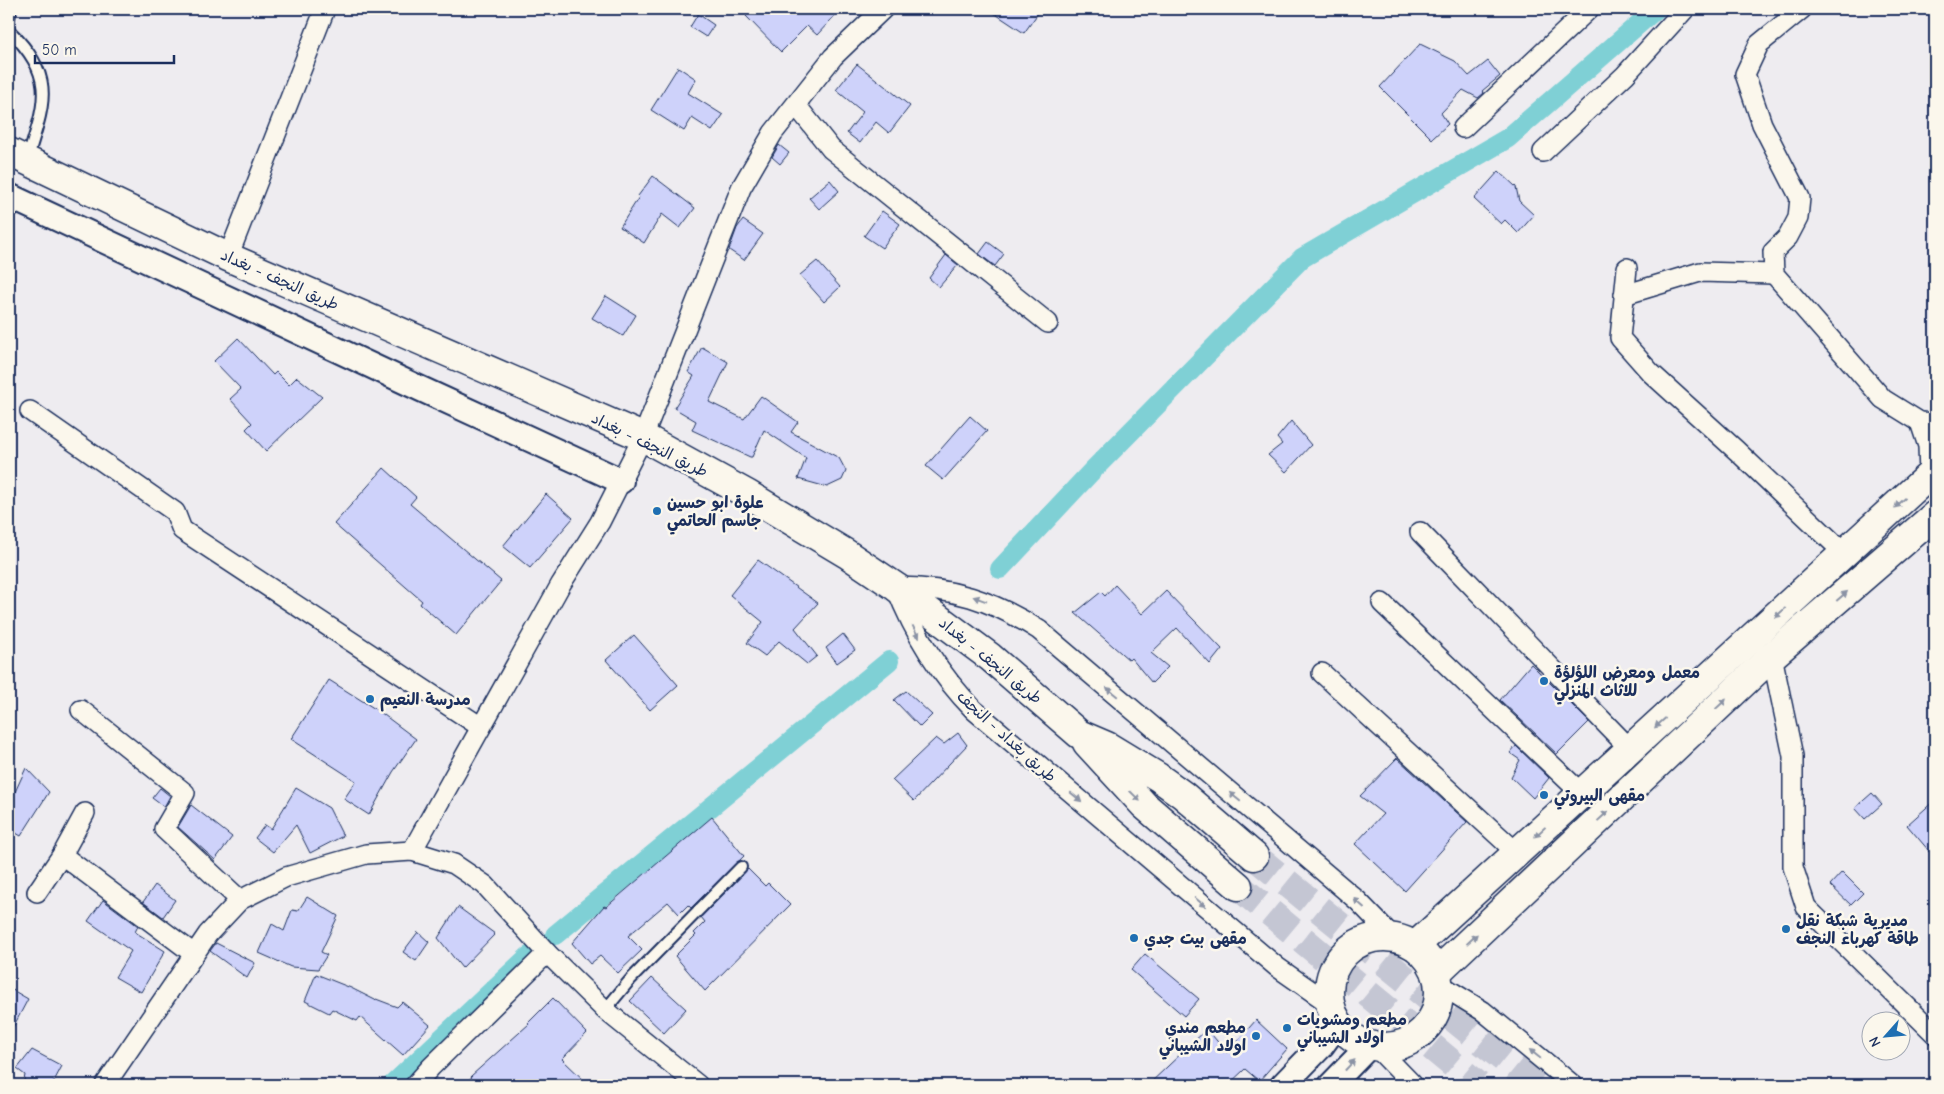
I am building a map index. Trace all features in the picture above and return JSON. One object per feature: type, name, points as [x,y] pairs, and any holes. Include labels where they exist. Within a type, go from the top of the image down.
[{"type":"main road","name":"طريق النجف - بغداد","points":[[18,157],[228,257],[642,437],[798,523],[896,587],[990,658],[1079,734],[1107,746],[1158,777],[1183,795],[1254,856]]},
{"type":"main road","points":[[1404,942],[1517,853],[1932,473]]},
{"type":"main road","points":[[1438,978],[1772,656],[1935,515]]},
{"type":"main road","points":[[1079,734],[1144,806],[1238,886]]},
{"type":"main road","points":[[1369,939],[1404,942],[1431,962],[1438,978],[1438,1007],[1434,1018],[1424,1032],[1410,1042],[1399,1046],[1372,1046],[1351,1037],[1334,1013],[1330,980],[1334,969],[1344,954],[1358,943],[1369,939]]},
{"type":"street","points":[[228,257],[325,9]]},
{"type":"street","points":[[412,851],[560,584],[600,522],[621,481],[642,437],[741,188],[773,133],[833,58],[883,9]]},
{"type":"street","points":[[1464,128],[1589,9]]},
{"type":"street","points":[[1543,152],[1624,75],[1685,9]]},
{"type":"street","points":[[1802,9],[1759,44],[1745,74],[1762,124],[1800,198],[1798,218],[1788,237],[1773,252],[1774,274],[1883,399],[1928,423],[1928,446],[1932,473]]},
{"type":"street","points":[[796,105],[831,149],[1048,323]]},
{"type":"street","points":[[9,196],[621,481]]},
{"type":"street","points":[[1627,268],[1620,338],[1650,373],[1737,451],[1845,554]]},
{"type":"street","points":[[1624,295],[1700,272],[1774,274]]},
{"type":"street","points":[[30,412],[175,512],[182,530],[481,726]]},
{"type":"street","points":[[1420,532],[1631,750]]},
{"type":"street","points":[[896,587],[938,589],[971,596],[1017,616],[1039,630],[1404,942]]},
{"type":"street","name":"طريق بغداد - النجف","points":[[896,587],[916,632],[928,653],[957,692],[974,710],[1277,967],[1334,1013]]},
{"type":"street","points":[[1382,603],[1582,794]]},
{"type":"street","points":[[1772,656],[1793,756],[1793,867],[1806,907],[1935,1034]]},
{"type":"street","points":[[1322,673],[1517,853]]},
{"type":"street","points":[[81,710],[185,793],[164,829],[240,900]]},
{"type":"street","points":[[37,892],[62,855],[85,813]]},
{"type":"street","points":[[105,1085],[208,934],[240,900],[286,877],[366,854],[412,851],[454,864],[485,886],[547,953],[605,1010],[698,1085]]},
{"type":"street","points":[[62,855],[194,954]]},
{"type":"street","points":[[415,1085],[547,953]]},
{"type":"street","points":[[1438,978],[1483,1011],[1573,1085]]},
{"type":"street","points":[[1284,1085],[1322,1045],[1334,1013]]},
{"type":"street","points":[[1331,1085],[1372,1046],[1413,1085]]},
{"type":"lane","points":[[9,18],[11,9]]},
{"type":"lane","points":[[9,30],[34,61],[42,80],[43,108],[18,157]]},
{"type":"lane","points":[[605,1010],[630,980],[741,867]]},
{"type":"building","points":[[753,9],[841,9],[817,35],[807,26],[781,52],[746,16]]},
{"type":"building","points":[[988,9],[1041,9],[1024,33]]},
{"type":"building","points":[[698,14],[714,25],[706,37],[690,27]]},
{"type":"building","points":[[1420,44],[1455,61],[1469,76],[1488,61],[1500,76],[1482,91],[1484,93],[1478,98],[1463,90],[1441,113],[1448,124],[1432,139],[1380,87]]},
{"type":"building","points":[[857,64],[910,106],[889,133],[876,122],[860,143],[847,133],[863,112],[836,90]]},
{"type":"building","points":[[678,67],[696,79],[688,93],[723,115],[712,131],[692,118],[684,131],[651,110]]},
{"type":"building","points":[[779,145],[789,153],[780,164],[772,157]]},
{"type":"building","points":[[1499,171],[1516,187],[1519,201],[1534,215],[1518,233],[1505,220],[1501,224],[1474,199]]},
{"type":"building","points":[[653,176],[695,208],[680,228],[662,214],[644,243],[620,227],[638,196]]},
{"type":"building","points":[[830,180],[839,191],[819,209],[809,198]]},
{"type":"building","points":[[882,211],[900,224],[882,248],[864,236]]},
{"type":"building","points":[[743,220],[763,234],[744,260],[729,250],[737,228]]},
{"type":"building","points":[[988,242],[1004,254],[995,266],[979,254]]},
{"type":"building","points":[[946,255],[958,265],[939,287],[929,278]]},
{"type":"building","points":[[817,261],[840,287],[824,302],[800,275]]},
{"type":"building","points":[[606,296],[636,315],[623,336],[592,318]]},
{"type":"building","points":[[238,338],[273,375],[276,372],[289,385],[297,377],[322,397],[266,451],[246,429],[252,423],[230,399],[241,389],[214,361]]},
{"type":"building","points":[[702,347],[728,362],[709,402],[744,419],[761,396],[798,422],[791,432],[839,458],[846,471],[842,480],[827,487],[798,479],[806,458],[764,430],[752,457],[750,457],[692,430],[696,421],[674,408],[694,376],[688,372]]},
{"type":"building","points":[[970,416],[987,431],[943,480],[926,466]]},
{"type":"building","points":[[1291,421],[1311,445],[1286,472],[1268,455],[1282,444],[1277,438]]},
{"type":"building","points":[[384,468],[416,497],[410,504],[501,581],[456,635],[420,604],[422,601],[334,524]]},
{"type":"building","points":[[546,494],[573,518],[530,568],[503,546]]},
{"type":"building","points":[[758,560],[818,603],[795,628],[817,656],[807,664],[779,641],[765,656],[747,643],[763,622],[730,595]]},
{"type":"building","points":[[1115,585],[1142,614],[1166,591],[1222,649],[1210,664],[1177,628],[1151,653],[1168,667],[1152,683],[1131,658],[1129,660],[1075,613],[1101,592],[1105,596]]},
{"type":"building","points":[[843,634],[855,650],[837,663],[826,648]]},
{"type":"building","points":[[634,635],[678,685],[650,710],[606,660]]},
{"type":"building","points":[[1531,664],[1589,722],[1557,754],[1500,700]]},
{"type":"building","points":[[329,680],[380,712],[416,739],[393,772],[369,815],[344,799],[356,781],[291,739]]},
{"type":"building","points":[[906,691],[932,715],[920,727],[894,700]]},
{"type":"building","points":[[958,733],[967,745],[914,801],[892,780],[936,738],[944,744]]},
{"type":"building","points":[[1516,746],[1549,778],[1533,798],[1511,777],[1520,760],[1510,753]]},
{"type":"building","points":[[1397,758],[1467,822],[1405,891],[1355,844],[1383,814],[1360,796]]},
{"type":"building","points":[[26,768],[49,792],[21,836],[9,829],[9,805]]},
{"type":"building","points":[[160,788],[170,796],[164,807],[152,798]]},
{"type":"building","points":[[296,788],[329,808],[343,836],[310,853],[296,825],[273,852],[255,838],[265,825],[271,829]]},
{"type":"building","points":[[1872,793],[1882,804],[1865,819],[1855,808]]},
{"type":"building","points":[[1935,800],[1935,858],[1907,825]]},
{"type":"building","points":[[191,805],[232,837],[215,860],[178,827]]},
{"type":"building","points":[[712,817],[744,856],[691,908],[688,905],[679,914],[668,902],[628,936],[642,950],[618,973],[600,956],[590,964],[572,943],[604,906],[606,907]]},
{"type":"building","points":[[748,869],[765,886],[768,883],[790,905],[705,991],[675,956],[696,935],[694,933],[705,922],[701,917]]},
{"type":"building","points":[[1842,872],[1863,893],[1851,905],[1830,885]]},
{"type":"building","points":[[155,885],[175,900],[163,917],[143,902]]},
{"type":"building","points":[[307,897],[338,916],[321,952],[327,955],[318,969],[291,967],[259,953],[272,924],[284,931],[292,910],[298,911]]},
{"type":"building","points":[[103,900],[138,926],[135,932],[165,951],[141,992],[115,977],[131,951],[88,921]]},
{"type":"building","points":[[458,907],[495,934],[462,968],[438,938]]},
{"type":"building","points":[[418,932],[429,942],[416,961],[403,952]]},
{"type":"building","points":[[216,943],[255,963],[247,978],[210,951]]},
{"type":"building","points":[[1145,954],[1199,999],[1184,1016],[1131,970]]},
{"type":"building","points":[[316,974],[375,1000],[397,1007],[402,1002],[430,1025],[403,1055],[360,1017],[357,1021],[332,1009],[329,1013],[305,1001]]},
{"type":"building","points":[[652,978],[686,1009],[664,1033],[630,1001]]},
{"type":"building","points":[[9,988],[28,999],[9,1035]]},
{"type":"building","points":[[553,998],[587,1033],[562,1059],[589,1085],[463,1085],[529,1024]]},
{"type":"building","points":[[1256,1020],[1287,1049],[1259,1081],[1245,1069],[1228,1085],[1148,1085],[1207,1029],[1227,1053]]},
{"type":"building","points":[[32,1050],[62,1066],[52,1085],[30,1085],[24,1080],[25,1075],[17,1069]]},
{"type":"waterway","points":[[1000,569],[1091,472],[1302,258],[1508,138],[1656,9]]},
{"type":"waterway","points":[[555,935],[889,661]]},
{"type":"waterway","points":[[392,1085],[529,956]]},
{"type":"tunnel","points":[[1254,856],[1536,1085]]},
{"type":"tunnel","points":[[1238,886],[1478,1085]]},
{"type":"place","name":"علوة ابو حسين جاسم الحاتمي","points":[[657,511]]},
{"type":"place","name":"معمل ومعرض اللؤلؤة للاثاث المنزلي","points":[[1544,681]]},
{"type":"place","name":"مدرسة النعيم","points":[[370,699]]},
{"type":"place","name":"مقهى البيروتي","points":[[1544,795]]},
{"type":"place","name":"مديرية شبكة نقل طاقة كهرباء النجف","points":[[1786,929]]},
{"type":"place","name":"مقهى بيت جدي","points":[[1134,938]]},
{"type":"place","name":"مطعم ومشويات اولاد الشيباني","points":[[1287,1028]]},
{"type":"place","name":"مطعم مندي اولاد الشيباني","points":[[1256,1036]]}]
